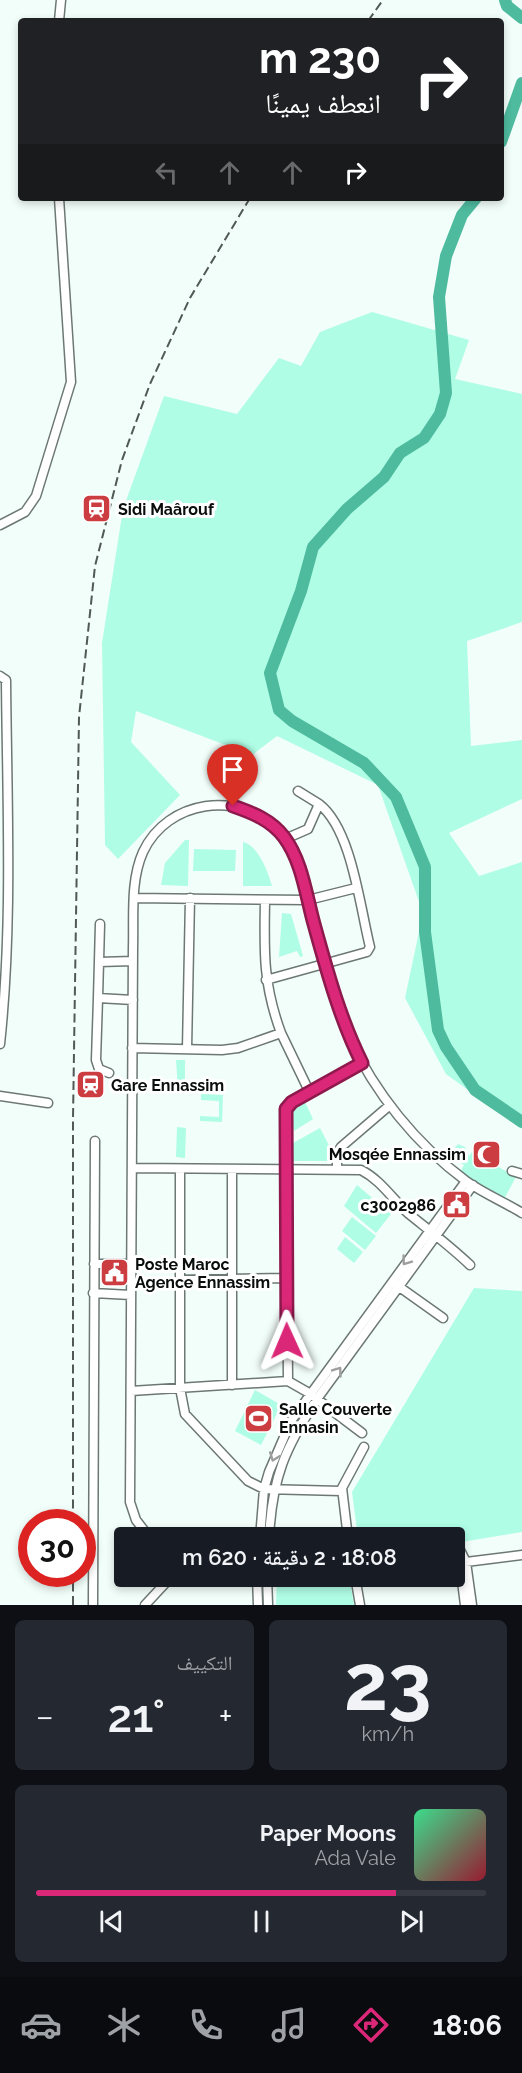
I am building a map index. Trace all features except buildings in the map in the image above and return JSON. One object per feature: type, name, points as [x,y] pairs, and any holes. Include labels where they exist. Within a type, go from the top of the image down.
[{"type":"street","points":[[59,18],[61,0]]},
{"type":"street","points":[[0,525],[25,512],[36,496],[71,382],[59,201]]},
{"type":"street","points":[[0,676],[6,680],[3,941],[6,990],[0,1044]]},
{"type":"street","points":[[266,980],[370,950],[343,838],[326,810],[298,791]]},
{"type":"street","points":[[285,839],[308,829],[319,804]]},
{"type":"street","points":[[141,1527],[136,1520],[130,1502],[134,898],[137,871],[149,841],[161,828],[190,809],[203,805],[233,806],[264,819],[285,839],[298,864],[342,1018],[362,1063],[390,1105],[419,1140],[470,1183],[522,1213]]},
{"type":"street","points":[[134,898],[308,900],[356,888]]},
{"type":"street","points":[[187,1049],[190,898]]},
{"type":"street","points":[[265,901],[266,980],[270,1005],[309,1092]]},
{"type":"street","points":[[100,924],[96,1060],[99,1069],[109,1073]]},
{"type":"street","points":[[99,962],[133,961]]},
{"type":"street","points":[[98,998],[133,1000]]},
{"type":"street","points":[[132,1048],[238,1048],[281,1033]]},
{"type":"street","points":[[288,1381],[286,1109],[292,1102],[362,1063]]},
{"type":"street","points":[[0,1096],[48,1103]]},
{"type":"street","points":[[337,1169],[341,1147],[390,1105]]},
{"type":"street","points":[[93,1605],[95,1141]]},
{"type":"street","points":[[132,1168],[361,1170],[429,1229],[438,1234],[470,1265]]},
{"type":"street","points":[[180,1169],[180,1388],[185,1414],[248,1481],[268,1490],[341,1491]]},
{"type":"street","points":[[232,1169],[232,1385]]},
{"type":"street","points":[[512,1171],[522,1174]]},
{"type":"street","points":[[262,1527],[268,1490],[281,1439],[309,1393],[429,1229],[470,1183]]},
{"type":"street","points":[[269,1527],[268,1490],[295,1434],[317,1399],[438,1234],[470,1183]]},
{"type":"street","points":[[94,1264],[131,1264]]},
{"type":"street","points":[[180,1280],[286,1278]]},
{"type":"street","points":[[398,1286],[443,1318]]},
{"type":"street","points":[[93,1293],[131,1294]]},
{"type":"street","points":[[131,1391],[288,1381],[309,1393],[362,1433]]},
{"type":"street","points":[[346,1527],[341,1491],[364,1447]]},
{"type":"street","points":[[465,1562],[522,1555]]},
{"type":"street","points":[[465,1575],[472,1605]]},
{"type":"street","points":[[145,1605],[162,1587]]},
{"type":"street","points":[[257,1587],[258,1605]]},
{"type":"street","points":[[267,1587],[268,1605]]},
{"type":"street","points":[[357,1587],[360,1605]]},
{"type":"street","points":[[464,1587],[465,1605]]},
{"type":"green space","points":[[372,312],[469,340],[455,379],[522,394],[522,622],[467,641],[471,746],[522,740],[522,799],[449,833],[479,876],[522,862],[522,1129],[446,1074],[405,998],[423,913],[378,785],[277,736],[252,755],[136,711],[131,742],[180,795],[118,859],[105,845],[102,643],[123,509],[164,396],[237,414],[279,358],[301,366],[320,332]]},
{"type":"green space","points":[[185,840],[189,840],[188,886],[161,885],[165,863]]},
{"type":"green space","points":[[243,842],[249,844],[258,854],[272,886],[243,886]]},
{"type":"green space","points":[[194,849],[236,850],[235,871],[193,871]]},
{"type":"green space","points":[[282,913],[291,914],[303,956],[300,957],[297,951],[279,957]]},
{"type":"green space","points":[[176,1060],[185,1060],[185,1090],[178,1090]]},
{"type":"green space","points":[[201,1094],[223,1095],[222,1122],[200,1121],[200,1116],[219,1117],[219,1101],[201,1100]]},
{"type":"green space","points":[[304,1100],[313,1119],[294,1131],[290,1113]]},
{"type":"green space","points":[[177,1127],[186,1128],[185,1158],[176,1157]]},
{"type":"green space","points":[[320,1128],[334,1155],[330,1161],[292,1161],[293,1143]]},
{"type":"green space","points":[[458,1144],[465,1147],[469,1156],[472,1152],[516,1177],[504,1199],[460,1173],[464,1165],[449,1155]]},
{"type":"green space","points":[[357,1185],[391,1214],[376,1233],[344,1206]]},
{"type":"green space","points":[[352,1217],[376,1236],[365,1250],[342,1231]]},
{"type":"green space","points":[[345,1237],[363,1252],[354,1263],[337,1249]]},
{"type":"green space","points":[[474,1288],[522,1291],[522,1532],[465,1541],[465,1527],[357,1527],[352,1492]]},
{"type":"green space","name":"Salle Couverte Ennasin","points":[[255,1390],[281,1405],[261,1445],[235,1431]]},
{"type":"green space","points":[[277,1587],[351,1587],[354,1605],[276,1605]]},
{"type":"waterway","points":[[505,0],[507,6],[522,18]]},
{"type":"waterway","points":[[504,134],[522,83]]},
{"type":"waterway","points":[[474,201],[462,215],[446,256],[439,297],[446,393],[440,414],[424,438],[400,453],[384,477],[347,509],[313,547],[301,591],[270,673],[279,710],[292,721],[364,763],[396,797],[425,867],[425,932],[438,1030],[446,1047],[475,1090],[522,1122]]},
{"type":"railway","points":[[370,18],[383,0]]},
{"type":"railway","points":[[73,1509],[73,1119],[79,717],[95,566],[122,460],[150,384],[190,298],[248,201]]},
{"type":"railway","points":[[73,1587],[73,1605]]},
{"type":"place","name":"Sidi Maârouf","points":[[97,509]]},
{"type":"place","name":"Gare Ennassim","points":[[90,1085]]},
{"type":"place","name":"Mosqée Ennassim","points":[[487,1154]]},
{"type":"place","name":"c3002986","points":[[457,1205]]},
{"type":"place","name":"Poste Maroc Agence Ennassim","points":[[114,1273]]},
{"type":"place","name":"Salle Couverte Ennasin","points":[[258,1418]]},
{"type":"route","points":[[233,806],[264,819],[276,828],[291,850],[298,864],[337,1004],[348,1035],[362,1063],[292,1102],[286,1109],[287,1341]]}]
